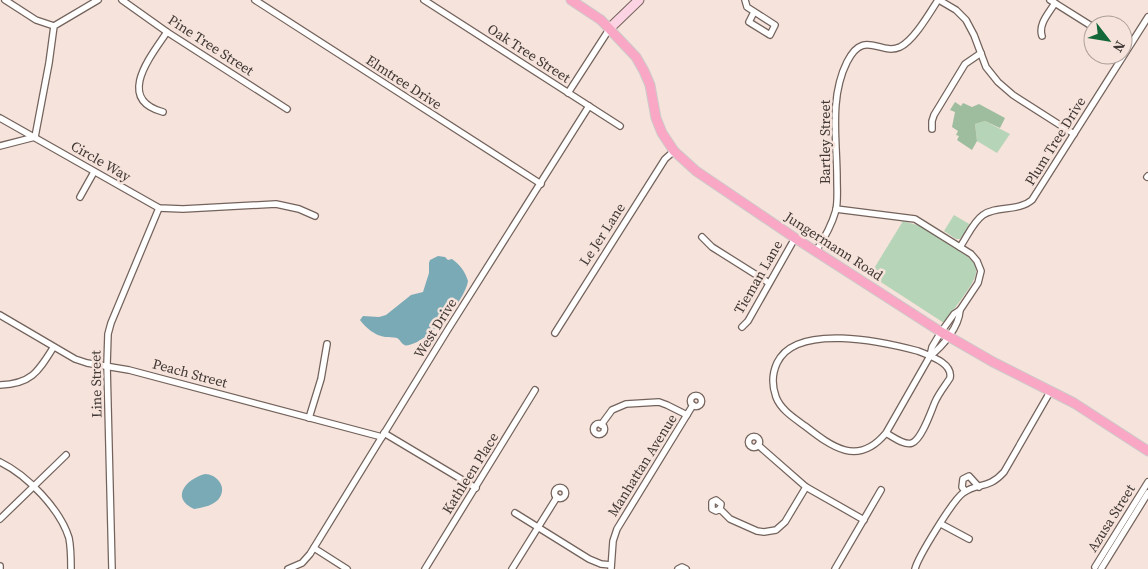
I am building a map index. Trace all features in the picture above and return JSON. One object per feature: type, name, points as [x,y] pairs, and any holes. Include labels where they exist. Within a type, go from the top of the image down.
[{"type":"main road","name":"Jungermann Road","points":[[571,0],[610,28],[636,57],[650,85],[656,118],[662,133],[674,151],[696,171],[816,252],[945,334],[993,362],[1074,404],[1148,451]]},
{"type":"street","points":[[5,0],[36,20],[54,26],[98,0]]},
{"type":"street","name":"Pine Tree Street","points":[[122,0],[167,32],[287,109]]},
{"type":"street","name":"Elmtree Drive","points":[[255,0],[541,184]]},
{"type":"street","name":"Oak Tree Street","points":[[424,0],[620,126]]},
{"type":"street","points":[[568,93],[610,28],[639,0]]},
{"type":"street","points":[[745,0],[747,7],[775,25],[770,35],[749,22],[754,12]]},
{"type":"street","points":[[939,0],[956,10],[966,20],[986,67],[1004,88],[1074,134]]},
{"type":"street","name":"Bartley Street","points":[[816,252],[832,222],[836,209],[835,113],[842,75],[848,60],[863,45],[874,45],[894,50],[904,45],[939,0]]},
{"type":"street","points":[[1042,36],[1040,30],[1053,2],[1083,21]]},
{"type":"street","name":"Plum Tree Drive","points":[[1133,38],[1148,17]]},
{"type":"street","points":[[0,146],[35,136],[50,63],[54,26]]},
{"type":"street","points":[[163,112],[146,105],[143,101],[139,89],[139,78],[167,32]]},
{"type":"street","points":[[932,129],[934,115],[965,64],[981,53]]},
{"type":"street","name":"Plum Tree Drive","points":[[960,247],[983,215],[995,210],[1020,207],[1032,200],[1116,65]]},
{"type":"street","name":"West Drive","points":[[288,569],[302,564],[314,548],[588,106]]},
{"type":"street","name":"Circle Way","points":[[0,118],[35,136],[94,172],[159,208],[183,209],[272,204],[299,208],[315,216]]},
{"type":"street","name":"Le Jer Lane","points":[[555,333],[665,159],[674,151]]},
{"type":"street","points":[[80,197],[94,172]]},
{"type":"street","name":"Line Street","points":[[112,569],[107,365],[108,334],[159,208]]},
{"type":"street","points":[[836,209],[915,219],[975,257],[981,271],[978,283],[960,310],[954,314],[945,334],[932,347],[930,356],[886,433],[881,440],[870,447],[853,452],[841,450],[827,443],[788,412],[779,403],[773,388],[772,378],[777,362],[788,349],[800,342],[831,339],[878,342],[918,351],[930,356],[945,364],[951,374],[935,402],[931,415],[913,442],[904,442],[886,433]]},
{"type":"street","points":[[702,237],[712,247],[769,283]]},
{"type":"street","name":"Tieman Lane","points":[[742,327],[748,321],[795,238]]},
{"type":"street","name":"Peach Street","points":[[0,315],[53,348],[81,361],[107,365],[181,383],[309,418],[383,435],[476,488]]},
{"type":"street","points":[[309,418],[327,344]]},
{"type":"street","points":[[0,385],[21,382],[32,376],[39,371],[53,348]]},
{"type":"street","name":"Kathleen Place","points":[[425,569],[535,390]]},
{"type":"street","points":[[915,569],[959,496],[965,491],[996,480],[1004,472],[1050,392]]},
{"type":"street","points":[[601,425],[612,410],[626,404],[662,403],[687,416]]},
{"type":"street","name":"Manhattan Avenue","points":[[611,567],[613,540],[617,529],[694,406]]},
{"type":"street","points":[[758,445],[806,487],[864,520]]},
{"type":"street","points":[[0,519],[66,455]]},
{"type":"street","points":[[0,462],[17,472],[46,500],[62,522],[70,545],[71,569]]},
{"type":"street","points":[[965,491],[962,482],[968,476],[979,487]]},
{"type":"street","name":"Azusa Street","points":[[1098,568],[1148,482]]},
{"type":"street","points":[[720,509],[730,519],[757,530],[764,532],[776,530],[784,522],[806,487]]},
{"type":"street","points":[[835,569],[881,490]]},
{"type":"street","name":"Azusa Street","points":[[1098,568],[1148,493]]},
{"type":"street","points":[[512,569],[557,498]]},
{"type":"street","points":[[515,513],[589,560],[611,567]]},
{"type":"street","points":[[941,524],[969,539]]},
{"type":"street","points":[[314,548],[347,569]]},
{"type":"street","points":[[678,569],[682,567],[686,569]]},
{"type":"green space","points":[[955,102],[961,106],[963,103],[972,107],[979,104],[1005,118],[1000,128],[985,121],[975,124],[977,141],[972,150],[957,140],[959,136],[956,135],[958,131],[952,127],[955,112],[950,110]]},
{"type":"green space","points":[[985,121],[1010,134],[997,153],[977,141],[975,124]]},
{"type":"green space","points":[[954,215],[971,225],[960,239],[956,239],[944,231]]},
{"type":"green space","points":[[903,221],[920,226],[967,256],[975,266],[976,273],[972,284],[944,323],[870,275]]},
{"type":"water","points":[[438,256],[455,261],[464,271],[468,281],[460,299],[436,328],[417,342],[407,345],[397,338],[377,335],[365,326],[360,320],[363,316],[379,317],[386,315],[411,295],[423,292],[429,273],[430,260]]},
{"type":"water","points":[[205,474],[213,476],[219,481],[222,493],[218,500],[212,504],[194,509],[183,500],[183,489],[192,480]]}]
